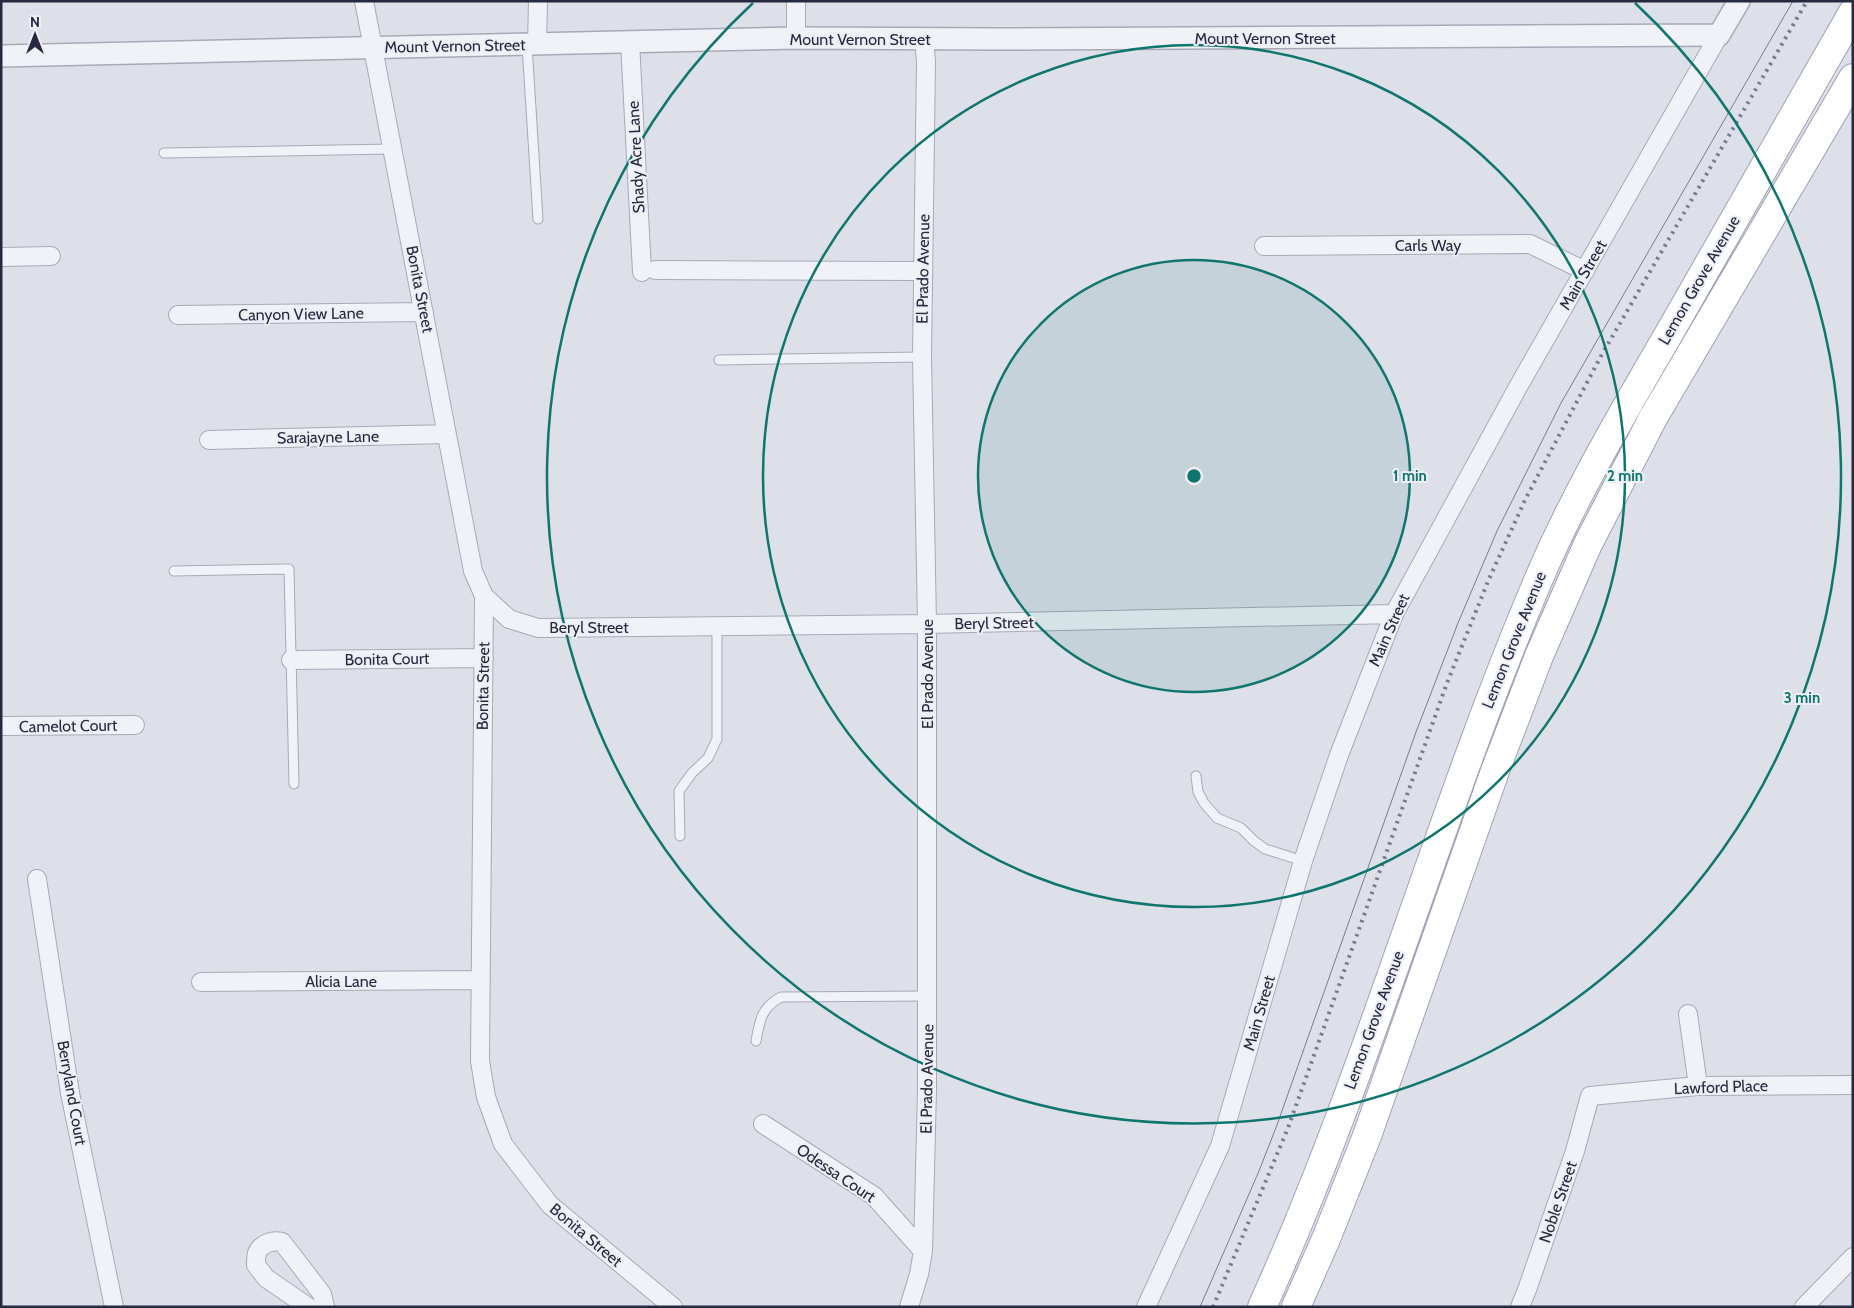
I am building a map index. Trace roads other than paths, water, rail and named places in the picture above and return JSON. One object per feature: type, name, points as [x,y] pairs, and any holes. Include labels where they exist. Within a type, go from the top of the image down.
[{"type":"main road","name":"Lemon Grove Avenue","points":[[1262,1307],[1325,1159],[1474,740],[1538,580],[1583,483],[1853,12]]},
{"type":"main road","name":"Lemon Grove Avenue","points":[[1296,1307],[1326,1239],[1367,1136],[1495,771],[1536,664],[1588,544],[1654,418],[1853,78]]},
{"type":"main road","points":[[1438,842],[1467,851]]},
{"type":"street","name":"Bonita Street","points":[[364,1],[473,571],[484,596],[480,1061],[486,1097],[504,1144],[550,1205],[673,1307]]},
{"type":"street","points":[[532,44],[538,1]]},
{"type":"street","points":[[796,1],[796,38]]},
{"type":"street","name":"Main Street","points":[[1146,1307],[1220,1146],[1303,861],[1339,755],[1394,614],[1518,387],[1739,1]]},
{"type":"street","name":"Mount Vernon Street","points":[[1,56],[796,38],[1719,35]]},
{"type":"street","name":"El Prado Avenue","points":[[909,1307],[919,1274],[923,1251],[927,1089],[927,624],[922,358],[926,60],[924,39]]},
{"type":"street","name":"Shady Acre Lane","points":[[630,42],[648,271],[923,270]]},
{"type":"street","name":"Carls Way","points":[[1264,246],[1530,244],[1585,271]]},
{"type":"street","points":[[1,257],[51,256]]},
{"type":"street","name":"Canyon View Lane","points":[[178,315],[424,312]]},
{"type":"street","name":"Sarajayne Lane","points":[[208,440],[447,434]]},
{"type":"street","name":"Beryl Street","points":[[484,596],[509,619],[538,628],[927,624],[1394,614]]},
{"type":"street","name":"Bonita Court","points":[[291,660],[484,658]]},
{"type":"street","name":"Camelot Court","points":[[1,726],[135,725]]},
{"type":"street","name":"Berryland Court","points":[[37,878],[70,1093],[114,1307]]},
{"type":"street","name":"Alicia Lane","points":[[201,982],[480,980]]},
{"type":"street","points":[[1688,1014],[1698,1086]]},
{"type":"street","name":"Lawford Place","points":[[1590,1096],[1698,1086],[1853,1085]]},
{"type":"street","name":"Noble Street","points":[[1520,1307],[1576,1151],[1590,1096]]},
{"type":"street","name":"Odessa Court","points":[[763,1124],[874,1196],[923,1251]]},
{"type":"street","points":[[308,1307],[266,1278],[256,1265],[258,1252],[265,1245],[274,1240],[282,1242],[322,1294],[325,1307]]},
{"type":"street","points":[[1804,1307],[1853,1257]]},
{"type":"lane","points":[[532,44],[538,219]]},
{"type":"lane","points":[[164,153],[392,149]]},
{"type":"lane","points":[[719,360],[922,358]]},
{"type":"lane","points":[[174,571],[289,569],[294,784]]},
{"type":"lane","points":[[680,836],[679,791],[692,773],[708,758],[717,739],[717,626]]},
{"type":"lane","points":[[1196,776],[1198,792],[1204,803],[1217,818],[1241,828],[1265,849],[1303,861]]},
{"type":"lane","points":[[756,1041],[760,1020],[770,1003],[781,997],[927,996]]},
{"type":"tram line","points":[[1200,1307],[1277,1125],[1416,732],[1458,623],[1497,531],[1561,403],[1793,1]]},
{"type":"railway","points":[[1213,1307],[1288,1128],[1447,683],[1489,579],[1526,498],[1601,356],[1807,1]]}]
